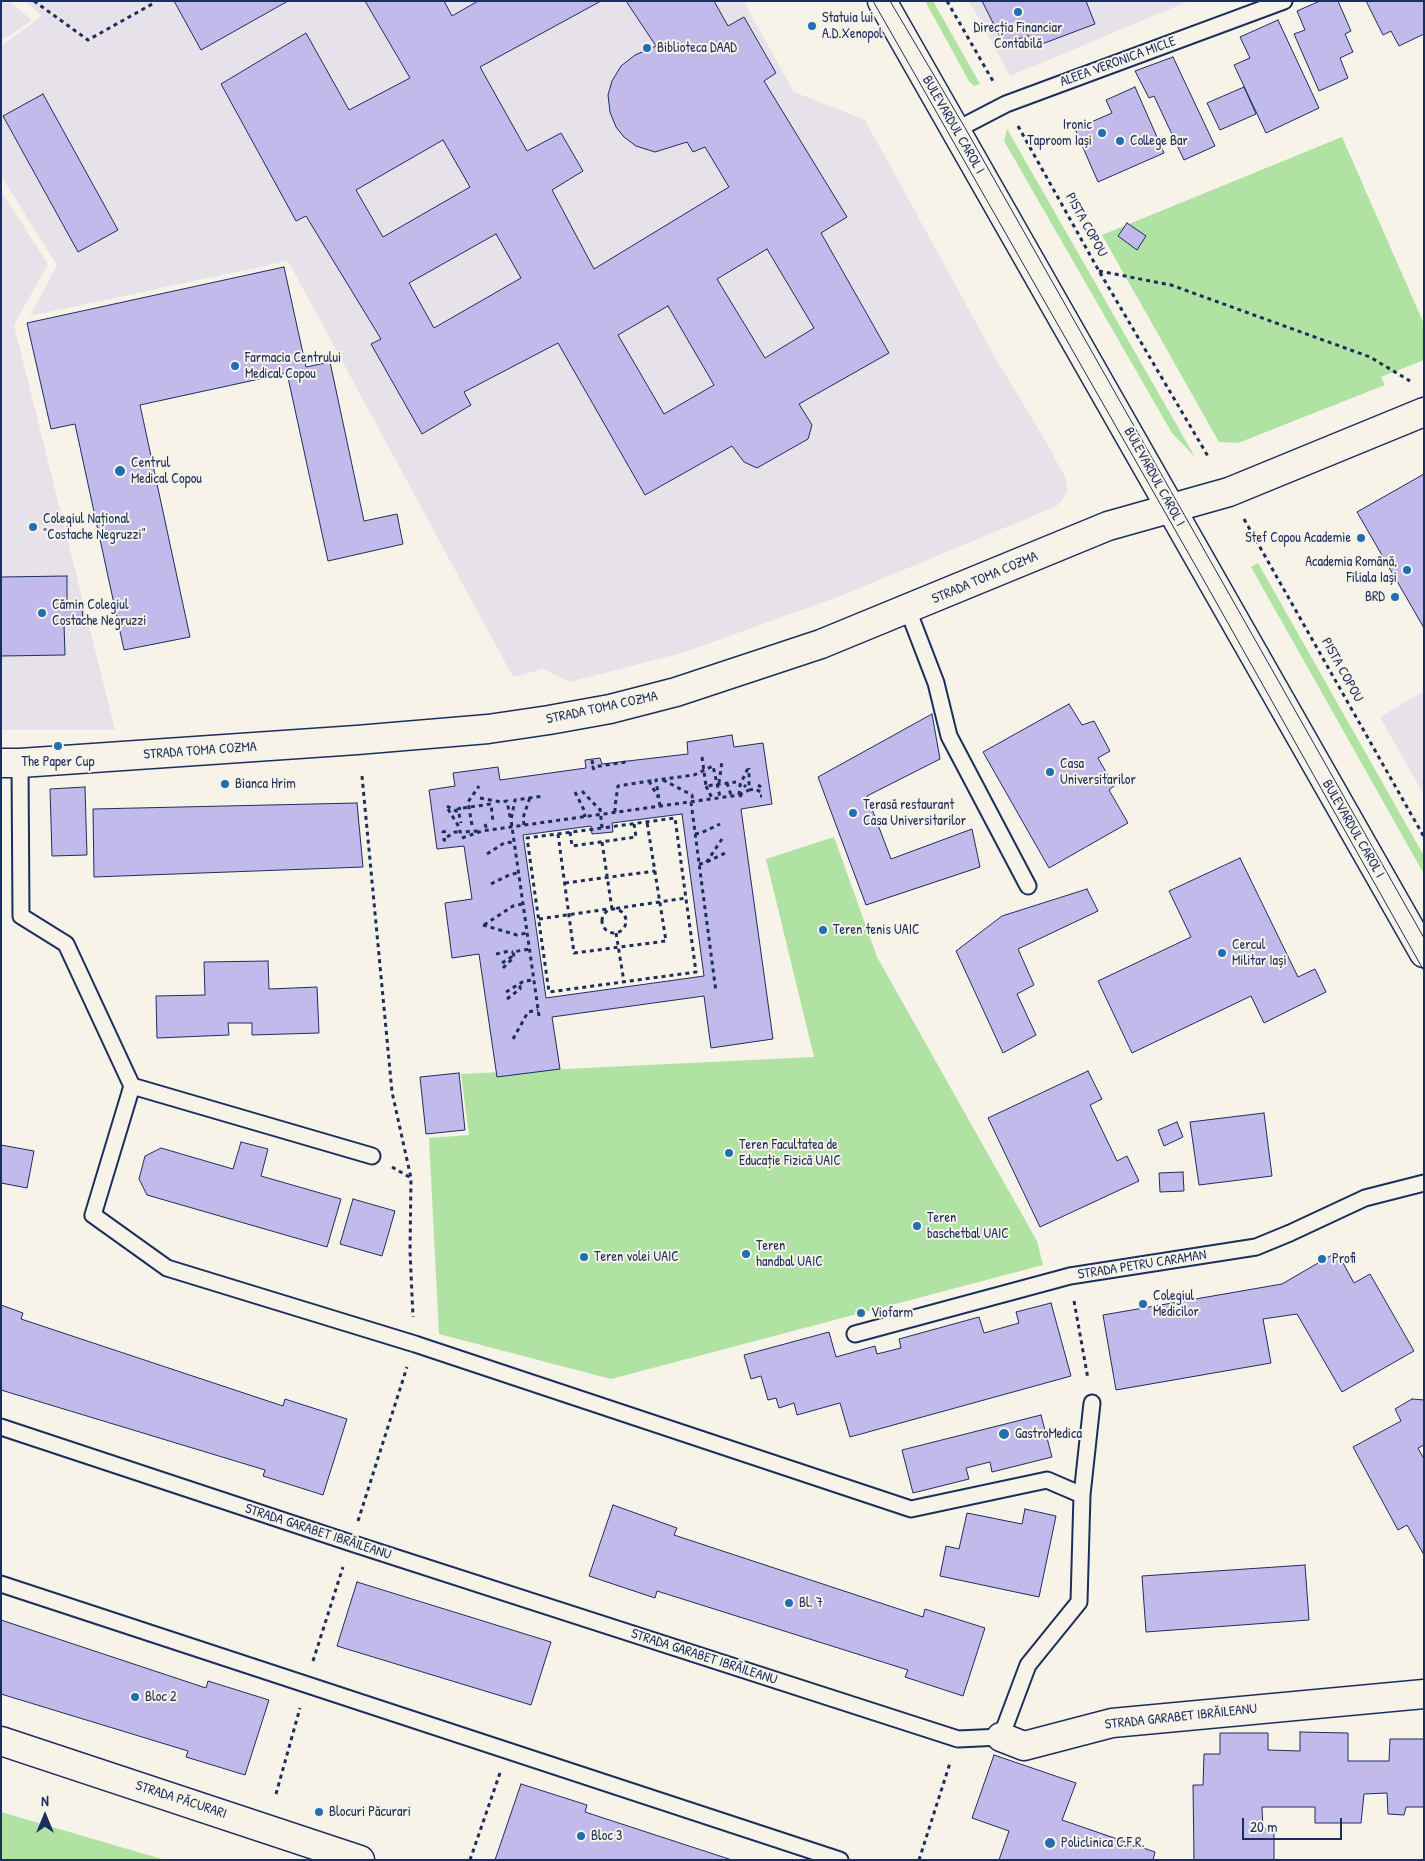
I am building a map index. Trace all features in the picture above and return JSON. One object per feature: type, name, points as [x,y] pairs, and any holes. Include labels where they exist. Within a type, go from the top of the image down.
[{"type":"street","name":"BULEVARDUL CAROL I","points":[[882,1],[1424,953]]},
{"type":"street","name":"STRADA TOMA COZMA","points":[[10,763],[426,735],[488,729],[610,709],[676,692],[821,644],[908,610],[1108,526],[1229,492],[1424,412]]},
{"type":"street","name":"STRADA GARABET IBRĂILEANU","points":[[1001,1737],[1024,1746],[1112,1723],[1424,1694]]},
{"type":"street","name":"STRADA PĂCURARI","points":[[1,1741],[360,1860]]},
{"type":"lane","name":"ALEEA VERONICA MICLE","points":[[956,130],[1006,104],[1284,1]]},
{"type":"lane","points":[[908,610],[936,683],[949,736],[1028,886]]},
{"type":"lane","points":[[10,763],[21,916],[66,944],[132,1086],[93,1215],[167,1268],[414,1344],[911,1509],[1047,1480],[1082,1495]]},
{"type":"lane","points":[[132,1086],[372,1156]]},
{"type":"lane","name":"STRADA PETRU CARAMAN","points":[[855,1334],[1070,1276],[1256,1247],[1365,1198],[1424,1183]]},
{"type":"lane","points":[[1001,1737],[1028,1665],[1079,1602],[1082,1495],[1092,1403]]},
{"type":"lane","name":"STRADA GARABET IBRĂILEANU","points":[[1,1427],[351,1543],[958,1739],[1001,1737]]},
{"type":"lane","points":[[1,1584],[840,1860]]},
{"type":"path","points":[[34,1],[88,40],[154,3]]},
{"type":"path","name":"PISTA COPOU","points":[[947,1],[1099,270],[1209,458]]},
{"type":"path","points":[[1099,270],[1171,284],[1370,357],[1410,381]]},
{"type":"path","name":"PISTA COPOU","points":[[1241,514],[1424,837]]},
{"type":"path","points":[[702,757],[706,786],[712,798]]},
{"type":"path","points":[[592,760],[593,768],[626,762]]},
{"type":"path","points":[[719,784],[722,761]]},
{"type":"path","points":[[745,786],[748,763]]},
{"type":"path","points":[[616,813],[615,806],[618,786],[694,775],[713,766],[720,798]]},
{"type":"path","points":[[600,815],[467,833],[462,838],[482,831],[616,813],[739,795],[745,786],[749,766],[740,785],[739,795]]},
{"type":"path","points":[[362,776],[392,1092],[411,1178],[410,1251],[414,1344]]},
{"type":"path","points":[[656,780],[660,806]]},
{"type":"path","points":[[663,780],[692,795],[695,834],[716,992]]},
{"type":"path","points":[[649,781],[659,800]]},
{"type":"path","points":[[706,786],[737,782],[762,793]]},
{"type":"path","points":[[727,784],[731,795]]},
{"type":"path","points":[[472,825],[468,802],[479,786]]},
{"type":"path","points":[[740,789],[745,786]]},
{"type":"path","points":[[582,791],[599,808],[602,828]]},
{"type":"path","points":[[575,792],[584,810],[585,817]]},
{"type":"path","points":[[616,813],[739,795],[745,798]]},
{"type":"path","points":[[510,820],[515,800],[544,796]]},
{"type":"path","points":[[480,798],[501,802],[507,801],[539,1016],[529,949]]},
{"type":"path","points":[[524,825],[523,818],[530,798]]},
{"type":"path","points":[[692,802],[699,864]]},
{"type":"path","points":[[467,833],[460,829],[447,808],[456,811],[491,804],[493,822]]},
{"type":"path","points":[[600,808],[600,815]]},
{"type":"path","points":[[460,829],[461,809]]},
{"type":"path","points":[[675,818],[696,972],[549,992],[527,838],[602,828],[675,818]]},
{"type":"path","points":[[558,834],[574,953],[666,941],[647,822]]},
{"type":"path","points":[[485,824],[486,830]]},
{"type":"path","points":[[570,832],[572,846],[636,836],[634,824]]},
{"type":"path","points":[[695,834],[702,833],[720,824]]},
{"type":"path","points":[[445,836],[460,829],[482,831]]},
{"type":"path","points":[[706,863],[722,839]]},
{"type":"path","points":[[486,854],[504,843],[513,842]]},
{"type":"path","points":[[602,842],[612,909]]},
{"type":"path","points":[[699,864],[706,863],[725,853]]},
{"type":"path","points":[[565,884],[655,871]]},
{"type":"path","points":[[491,884],[509,874],[518,873]]},
{"type":"path","points":[[539,919],[686,898]]},
{"type":"path","points":[[522,904],[513,906],[483,925],[517,935],[527,933]]},
{"type":"path","points":[[612,909],[619,910],[624,915],[626,923],[623,929],[616,933],[608,932],[603,926],[602,919],[605,912],[612,909]]},
{"type":"path","points":[[616,933],[624,982]]},
{"type":"path","points":[[496,954],[509,950],[513,952],[529,949]]},
{"type":"path","points":[[502,963],[520,951]]},
{"type":"path","points":[[503,968],[514,957],[513,952]]},
{"type":"path","points":[[506,992],[524,981],[533,980]]},
{"type":"path","points":[[507,999],[520,989],[520,981]]},
{"type":"path","points":[[513,1039],[528,1012],[538,1010]]},
{"type":"path","points":[[1070,1276],[1092,1403]]},
{"type":"path","points":[[919,1860],[958,1739]]},
{"type":"path","points":[[470,1860],[508,1751]]},
{"type":"shaded area","points":[[1,1],[9,1],[32,20],[1,41]]},
{"type":"shaded area","points":[[25,1],[745,1],[794,92],[865,120],[997,361],[1041,433],[1065,477],[1068,491],[1058,505],[1045,511],[843,595],[685,652],[570,682],[543,669],[513,677],[288,261],[30,316],[57,265],[1,176],[1,46],[42,16]]},
{"type":"shaded area","points":[[969,1],[1189,1],[1010,76]]},
{"type":"shaded area","name":"Colegiul Național \"Costache Negruzzi\"","points":[[1,191],[48,264],[14,325],[115,730],[1,730]]},
{"type":"shaded area","points":[[1424,691],[1424,795],[1380,717]]},
{"type":"green space","points":[[925,1],[933,1],[980,84],[974,86],[969,81]]},
{"type":"green space","points":[[1007,129],[1195,457],[1172,433],[1004,141]]},
{"type":"green space","points":[[1342,137],[1424,324],[1424,360],[1381,377],[1385,385],[1238,443],[1219,442],[1102,235]]},
{"type":"green space","points":[[1258,563],[1424,856],[1424,874],[1251,567]]},
{"type":"green space","points":[[834,837],[877,957],[1037,1241],[1043,1265],[611,1379],[439,1334],[429,1138],[469,1135],[461,1074],[814,1057],[766,859]]},
{"type":"green space","points":[[1,1812],[165,1860],[1,1860]]},
{"type":"building","points":[[174,1],[288,1],[201,50]]},
{"type":"building","points":[[365,1],[444,1],[452,16],[478,1],[601,1],[480,67],[527,151],[561,133],[583,171],[552,190],[594,269],[729,187],[705,147],[693,152],[687,142],[655,152],[636,146],[624,137],[616,127],[610,112],[608,95],[612,81],[621,66],[635,55],[656,46],[626,1],[714,1],[728,26],[744,17],[776,73],[764,81],[847,217],[821,233],[889,353],[799,404],[812,425],[808,439],[757,468],[744,462],[732,446],[645,495],[558,343],[464,392],[471,405],[422,434],[371,344],[381,339],[306,216],[296,221],[221,84],[306,33],[349,110],[410,78]],"holes":[[[443,140],[470,187],[383,237],[356,190]],[[496,234],[521,278],[434,328],[409,283]],[[767,249],[814,328],[765,358],[717,279]],[[668,306],[714,385],[664,414],[618,335]]]},
{"type":"building","points":[[982,1],[1086,1],[1095,24],[1034,47],[1028,35],[1004,45]]},
{"type":"building","points":[[1320,1],[1338,1],[1351,31],[1345,34],[1353,52],[1340,58],[1348,78],[1319,91],[1294,34],[1305,30],[1297,11]]},
{"type":"building","points":[[1366,1],[1424,1],[1424,34],[1399,46],[1391,31],[1383,35]]},
{"type":"building","points":[[1278,20],[1319,108],[1266,133],[1234,65],[1250,58],[1240,37]]},
{"type":"building","points":[[1173,57],[1215,146],[1184,160],[1154,96],[1149,98],[1135,71]]},
{"type":"building","name":"College Bar","points":[[1135,87],[1164,153],[1098,182],[1075,129],[1112,113],[1106,100]]},
{"type":"building","points":[[1244,87],[1256,114],[1220,130],[1207,103]]},
{"type":"building","points":[[43,94],[118,230],[78,252],[3,116]]},
{"type":"building","points":[[1127,223],[1146,236],[1137,250],[1118,236]]},
{"type":"building","name":"Centrul Medical Copou","points":[[284,267],[306,367],[330,362],[364,521],[397,514],[403,544],[328,561],[287,373],[140,405],[190,637],[124,650],[75,424],[51,429],[27,323]]},
{"type":"building","name":"Academia Română, Filiala Iași","points":[[1424,474],[1424,628],[1357,512]]},
{"type":"building","name":"Cămin Colegiul Costache Negruzzi","points":[[67,576],[67,602],[82,602],[83,624],[64,624],[65,655],[1,656],[1,577]]},
{"type":"building","name":"Casa Universitarilor","points":[[1069,704],[1082,725],[1094,721],[1110,751],[1098,758],[1114,786],[1109,790],[1128,823],[1049,868],[983,752]]},
{"type":"building","name":"Terasă restaurant Casa Universitarilor","points":[[932,714],[940,759],[867,796],[891,859],[972,829],[980,867],[866,905],[818,777]]},
{"type":"building","points":[[732,735],[734,747],[763,743],[772,804],[741,809],[773,1039],[711,1048],[704,996],[552,1017],[560,1069],[497,1077],[479,954],[452,958],[445,903],[472,899],[464,846],[437,849],[429,790],[455,786],[453,773],[498,767],[500,780],[586,768],[585,760],[600,758],[602,764],[688,754],[687,742]],"holes":[[[682,814],[704,976],[546,998],[523,835],[591,826],[592,834],[613,832],[612,823]]]},
{"type":"building","points":[[85,787],[87,855],[52,856],[50,789]]},
{"type":"building","points":[[357,803],[363,867],[94,877],[93,809]]},
{"type":"building","name":"Cercul Militar Iași","points":[[1240,858],[1298,977],[1315,969],[1326,992],[1264,1023],[1251,996],[1132,1053],[1098,981],[1191,937],[1169,891]]},
{"type":"building","points":[[1087,889],[1098,911],[1018,949],[1034,985],[1017,994],[1036,1035],[1003,1053],[956,951],[1002,916]]},
{"type":"building","points":[[268,961],[269,989],[317,987],[319,1033],[252,1035],[252,1023],[228,1023],[229,1035],[157,1038],[156,996],[205,995],[204,962]]},
{"type":"building","points":[[1088,1071],[1102,1099],[1090,1105],[1117,1161],[1127,1156],[1139,1181],[1040,1227],[988,1118]]},
{"type":"building","points":[[459,1073],[465,1130],[426,1134],[420,1077]]},
{"type":"building","points":[[1264,1113],[1272,1176],[1199,1185],[1190,1122]]},
{"type":"building","points":[[1177,1122],[1183,1137],[1164,1146],[1158,1130]]},
{"type":"building","points":[[241,1142],[268,1149],[261,1176],[341,1199],[327,1247],[147,1195],[139,1179],[145,1156],[161,1148],[233,1169]]},
{"type":"building","points":[[1,1145],[34,1151],[27,1188],[1,1183]]},
{"type":"building","points":[[1183,1172],[1184,1191],[1160,1192],[1159,1173]]},
{"type":"building","points":[[353,1199],[395,1211],[382,1256],[340,1244]]},
{"type":"building","points":[[1337,1252],[1354,1283],[1370,1274],[1414,1351],[1342,1392],[1297,1314],[1263,1319],[1271,1363],[1116,1390],[1103,1315],[1282,1284]]},
{"type":"building","points":[[1051,1303],[1071,1376],[850,1437],[840,1403],[797,1415],[794,1403],[779,1408],[776,1398],[768,1400],[761,1376],[751,1379],[744,1355],[829,1332],[836,1357],[875,1346],[877,1354],[901,1348],[899,1339],[979,1317],[984,1333],[1019,1323],[1016,1312]]},
{"type":"building","points":[[1,1305],[23,1313],[21,1319],[283,1406],[285,1399],[347,1419],[323,1495],[263,1476],[265,1470],[1,1390]]},
{"type":"building","points":[[1412,1399],[1424,1400],[1424,1445],[1418,1448],[1424,1459],[1424,1555],[1407,1525],[1398,1530],[1353,1447],[1401,1421],[1395,1409]]},
{"type":"building","points":[[1041,1415],[1052,1457],[992,1472],[990,1462],[966,1468],[969,1479],[913,1493],[902,1450]]},
{"type":"building","name":"Bl. 7","points":[[613,1505],[677,1528],[674,1535],[923,1617],[925,1609],[985,1628],[963,1696],[905,1677],[908,1670],[657,1591],[655,1598],[589,1576]]},
{"type":"building","points":[[1025,1509],[1056,1516],[1039,1597],[940,1576],[946,1546],[959,1549],[967,1513],[1022,1524]]},
{"type":"building","points":[[1305,1565],[1309,1620],[1146,1632],[1142,1576]]},
{"type":"building","points":[[357,1582],[551,1642],[531,1705],[337,1646]]},
{"type":"building","name":"Bloc 2","points":[[1,1620],[206,1688],[208,1681],[269,1700],[245,1775],[186,1757],[188,1751],[1,1694]]},
{"type":"building","points":[[1300,1732],[1348,1733],[1348,1761],[1389,1761],[1390,1739],[1424,1739],[1424,1807],[1406,1807],[1404,1815],[1388,1814],[1387,1793],[1364,1794],[1361,1823],[1315,1823],[1315,1807],[1262,1807],[1263,1829],[1274,1829],[1274,1860],[1194,1860],[1193,1785],[1203,1785],[1204,1754],[1220,1754],[1220,1733],[1268,1733],[1268,1750],[1300,1751]]},
{"type":"building","points":[[994,1755],[1076,1783],[1062,1820],[1155,1852],[1153,1860],[999,1860],[1009,1831],[972,1818]]},
{"type":"building","name":"Bloc 3","points":[[521,1784],[587,1805],[585,1812],[732,1860],[495,1860]]},
{"type":"tram line","points":[[873,1],[1202,577],[1424,971]]},
{"type":"tram line","points":[[890,1],[964,126],[1424,938]]},
{"type":"place","name":"Direcția Financiar Contabilă","points":[[1018,12]]},
{"type":"place","name":"Statuia lui A.D.Xenopol","points":[[812,26]]},
{"type":"place","name":"Biblioteca DAAD","points":[[647,48]]},
{"type":"place","name":"Ironic Taproom Iași","points":[[1102,133]]},
{"type":"place","name":"College Bar","points":[[1120,141]]},
{"type":"place","name":"Farmacia Centrului Medical Copou","points":[[235,366]]},
{"type":"place","name":"Centrul Medical Copou","points":[[120,471]]},
{"type":"place","name":"Colegiul Național \"Costache Negruzzi\"","points":[[33,527]]},
{"type":"place","name":"Stef Copou Academie","points":[[1361,538]]},
{"type":"place","name":"Academia Română, Filiala Iași","points":[[1407,570]]},
{"type":"place","name":"BRD","points":[[1395,597]]},
{"type":"place","name":"Cămin Colegiul Costache Negruzzi","points":[[42,613]]},
{"type":"place","name":"The Paper Cup","points":[[58,746]]},
{"type":"place","name":"Casa Universitarilor","points":[[1050,772]]},
{"type":"place","name":"Bianca Hrim","points":[[225,784]]},
{"type":"place","name":"Terasă restaurant Casa Universitarilor","points":[[853,813]]},
{"type":"place","name":"Teren tenis UAIC","points":[[823,930]]},
{"type":"place","name":"Cercul Militar Iași","points":[[1222,953]]},
{"type":"place","name":"Teren Facultatea de Educație Fizică UAIC","points":[[729,1153]]},
{"type":"place","name":"Teren baschetbal UAIC","points":[[917,1226]]},
{"type":"place","name":"Teren handbal UAIC","points":[[746,1254]]},
{"type":"place","name":"Teren volei UAIC","points":[[584,1257]]},
{"type":"place","name":"Profi","points":[[1322,1259]]},
{"type":"place","name":"Colegiul Medicilor","points":[[1143,1304]]},
{"type":"place","name":"Viofarm","points":[[861,1313]]},
{"type":"place","name":"GastroMedica","points":[[1004,1434]]},
{"type":"place","name":"Bl. 7","points":[[789,1603]]},
{"type":"place","name":"Bloc 2","points":[[135,1697]]},
{"type":"place","name":"Blocuri Păcurari","points":[[319,1812]]},
{"type":"place","name":"Bloc 3","points":[[581,1836]]},
{"type":"place","name":"Policlinica C.F.R.","points":[[1050,1843]]}]
